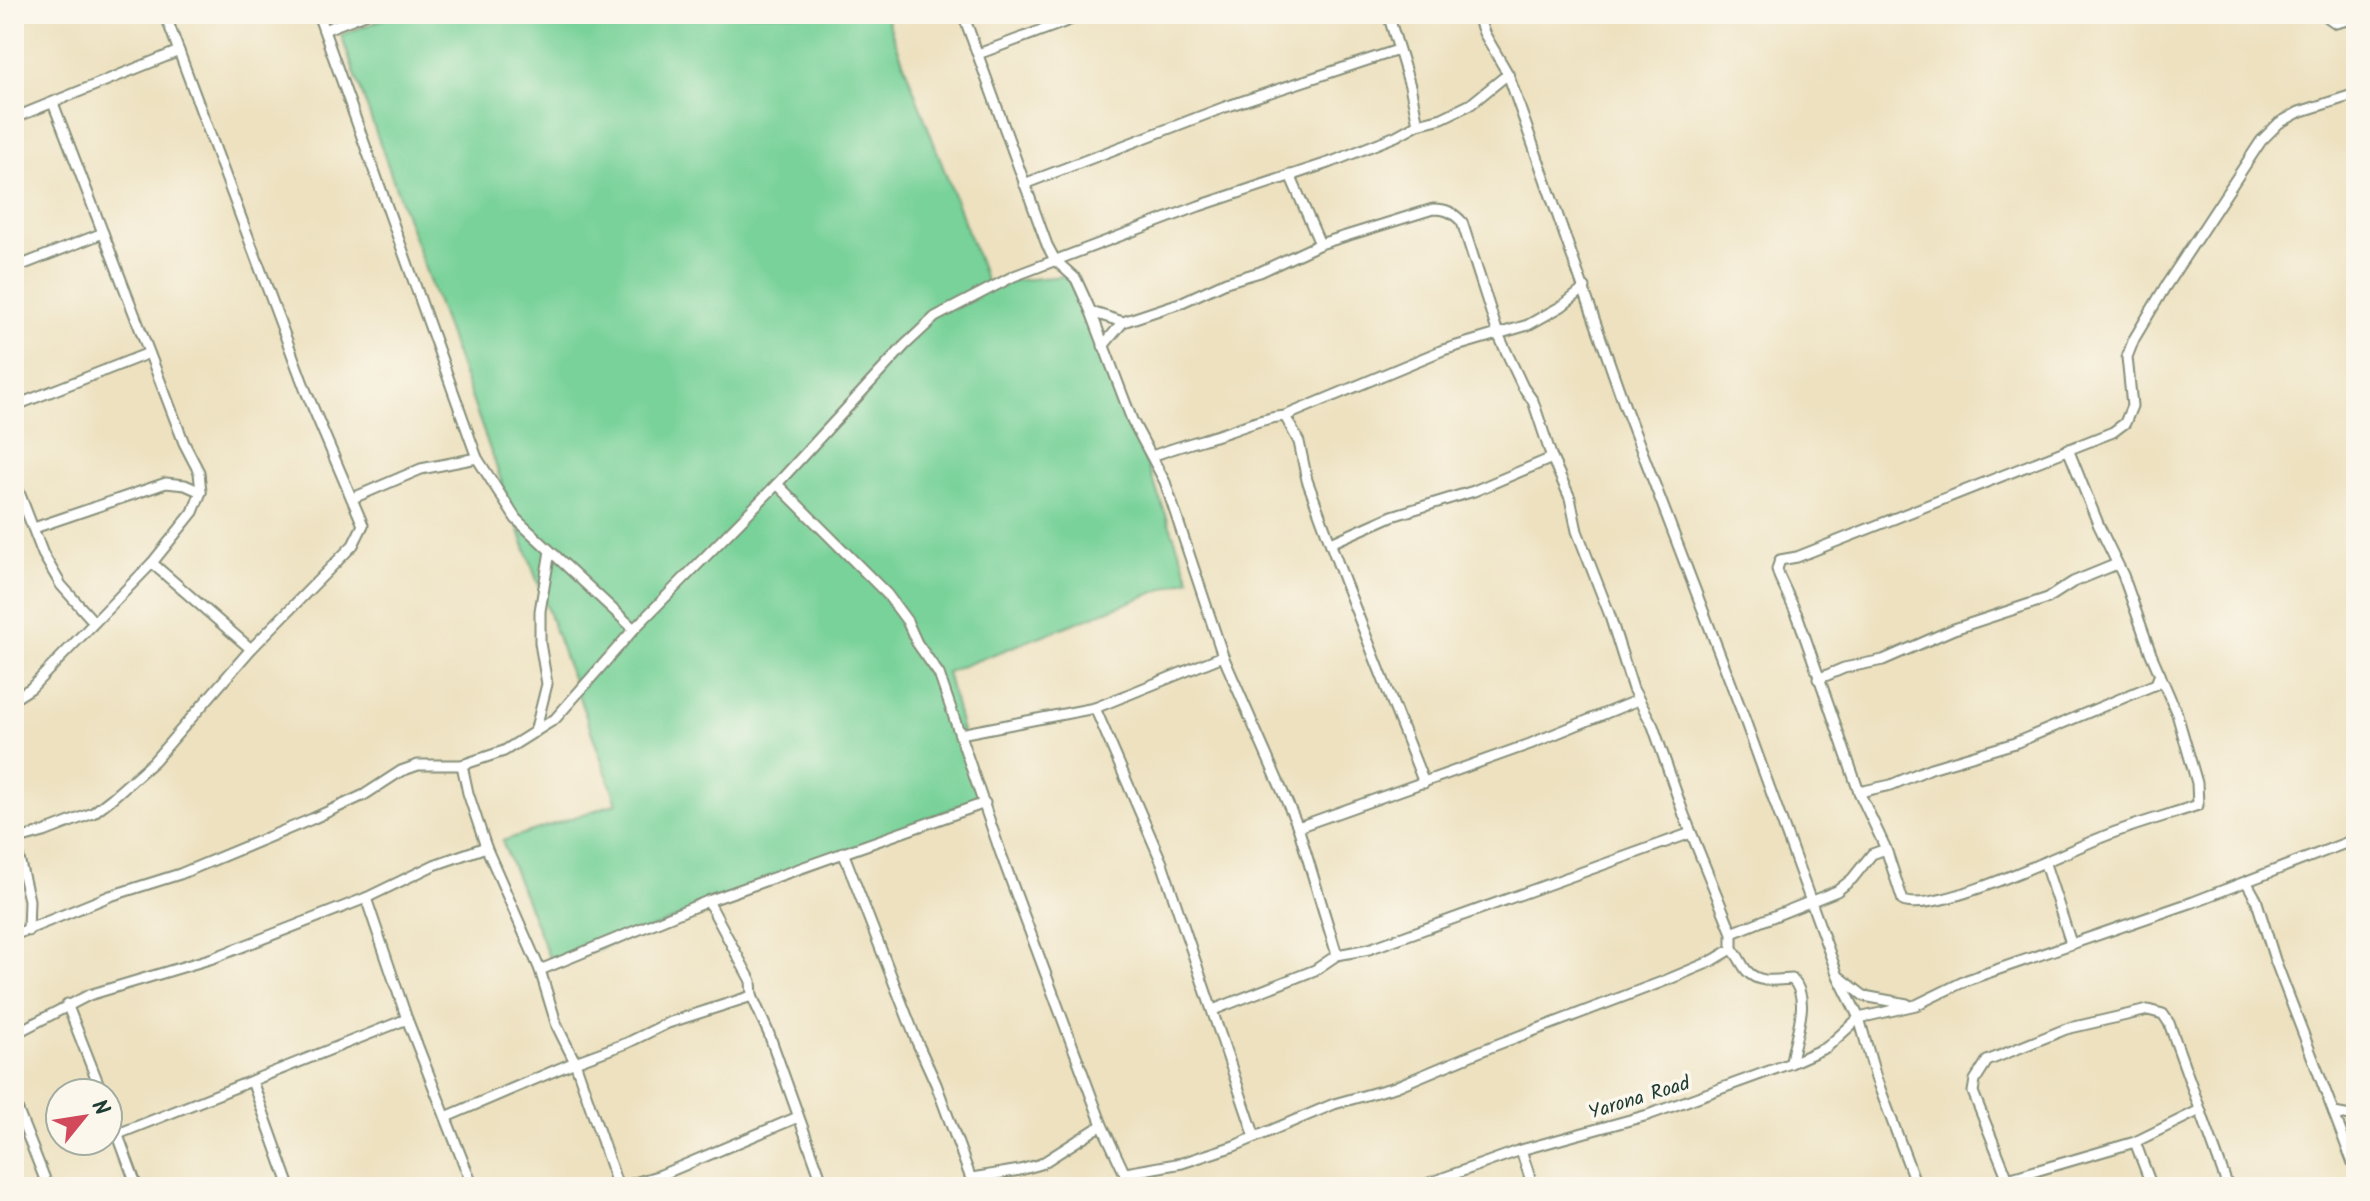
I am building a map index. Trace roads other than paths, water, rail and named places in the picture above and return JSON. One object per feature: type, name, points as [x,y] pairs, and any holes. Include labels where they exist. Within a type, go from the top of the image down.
[{"type":"street","points":[[28,931],[29,900],[14,839],[44,832],[93,813],[111,799],[173,741],[251,649],[353,545],[363,525],[305,389],[165,14]]},
{"type":"street","points":[[318,14],[477,458],[516,519],[634,629]]},
{"type":"street","points":[[324,30],[365,14]]},
{"type":"street","points":[[963,14],[1047,245],[1055,260],[1076,279],[1132,420],[1165,482],[1223,656],[1298,827],[1337,955]]},
{"type":"street","points":[[978,54],[1086,14]]},
{"type":"street","points":[[1388,14],[1418,124]]},
{"type":"street","points":[[1477,14],[1484,33],[1508,74],[1625,407],[1838,976],[1859,1018],[1876,1078],[1917,1187]]},
{"type":"street","points":[[2323,14],[2336,23],[2356,18]]},
{"type":"street","points":[[1024,184],[1225,107],[1398,50]]},
{"type":"street","points":[[14,118],[179,51]]},
{"type":"street","points":[[14,935],[110,896],[180,874],[312,819],[364,795],[401,771],[418,765],[462,765],[504,751],[555,719],[634,629],[935,317],[1014,276],[1396,136],[1418,124],[1442,118],[1471,104],[1508,74]]},
{"type":"street","points":[[2068,449],[2177,714],[2197,783],[2198,805],[2108,835],[2045,864],[1936,902],[1913,905],[1903,901],[1886,849],[1859,792],[1798,617],[1779,576],[1777,569],[1780,560],[1797,557],[2068,449],[2113,432],[2125,423],[2132,406],[2127,357],[2134,339],[2261,141],[2279,123],[2299,112],[2356,94]]},
{"type":"street","points":[[14,699],[31,688],[152,563],[193,512],[201,492],[199,472],[184,443],[53,103]]},
{"type":"street","points":[[1290,175],[1320,244]]},
{"type":"street","points":[[1103,346],[1123,322],[1260,272],[1320,244],[1433,209],[1446,209],[1462,222],[1498,334],[1533,401],[1552,458],[1570,498],[1577,531],[1638,700],[1653,726],[1691,833],[1732,933],[1732,949],[1746,970],[1755,977],[1765,981],[1792,979],[1797,984],[1801,996],[1800,1019],[1792,1046],[1791,1063]]},
{"type":"street","points":[[14,268],[103,233]]},
{"type":"street","points":[[1152,456],[1264,418],[1285,416],[1443,350],[1515,331],[1547,316],[1585,288]]},
{"type":"street","points":[[1091,312],[1123,322]]},
{"type":"street","points":[[14,406],[149,353]]},
{"type":"street","points":[[1285,416],[1299,442],[1307,480],[1367,643],[1424,783]]},
{"type":"street","points":[[455,461],[469,441]]},
{"type":"street","points":[[353,498],[421,469],[477,458]]},
{"type":"street","points":[[1331,543],[1392,516],[1474,491],[1552,458]]},
{"type":"street","points":[[14,479],[43,554],[61,585],[94,622]]},
{"type":"street","points":[[34,528],[166,483],[185,485],[201,492]]},
{"type":"street","points":[[777,484],[887,594],[939,674],[1001,854],[1102,1125],[1131,1187]]},
{"type":"street","points":[[535,732],[547,684],[540,643],[540,611],[550,551]]},
{"type":"street","points":[[152,563],[251,649]]},
{"type":"street","points":[[1818,679],[1844,668],[1883,660],[1954,629],[2048,598],[2073,582],[2117,564]]},
{"type":"street","points":[[960,734],[1095,708],[1223,656]]},
{"type":"street","points":[[1859,792],[1891,785],[1931,768],[2015,743],[2143,691],[2156,684],[2160,674]]},
{"type":"street","points":[[1298,827],[1530,744],[1638,700]]},
{"type":"street","points":[[1095,708],[1162,863],[1255,1137]]},
{"type":"street","points":[[462,765],[486,847],[540,970],[557,1026],[575,1062],[620,1187],[661,1175],[798,1117]]},
{"type":"street","points":[[540,970],[708,901],[985,803]]},
{"type":"street","points":[[1213,1010],[1315,970],[1337,955],[1369,949],[1691,833]]},
{"type":"street","points":[[1859,1018],[1916,1005],[1967,980],[2247,883],[2356,839]]},
{"type":"street","points":[[14,1034],[67,1004],[213,958],[366,898],[434,865],[486,847]]},
{"type":"street","points":[[1732,933],[1837,891],[1852,879],[1872,854],[1886,849]]},
{"type":"street","points":[[843,852],[973,1182],[1041,1164],[1102,1125]]},
{"type":"street","points":[[2045,864],[2071,943]]},
{"type":"street","points":[[2247,883],[2256,899],[2275,960],[2356,1171]]},
{"type":"street","points":[[366,898],[407,1019],[473,1187]]},
{"type":"street","points":[[708,901],[751,981],[752,996],[769,1034],[824,1187]]},
{"type":"street","points":[[1126,1173],[1182,1163],[1334,1104],[1395,1087],[1667,980],[1732,949]]},
{"type":"street","points":[[1838,976],[1864,996],[1916,1005]]},
{"type":"street","points":[[446,1117],[627,1043],[668,1023],[752,996]]},
{"type":"street","points":[[67,1004],[96,1077]]},
{"type":"street","points":[[2200,1110],[2135,1142],[2009,1183],[1973,1092],[1975,1080],[1987,1061],[2066,1029],[2148,1010],[2163,1014],[2169,1023],[2228,1187]]},
{"type":"street","name":"Yarona Road","points":[[1418,1187],[1441,1183],[1521,1150],[1648,1115],[1791,1063],[1827,1047],[1859,1018]]},
{"type":"street","points":[[124,1132],[407,1019]]},
{"type":"street","points":[[252,1081],[290,1187]]},
{"type":"street","points":[[14,1101],[48,1187]]},
{"type":"street","points":[[2334,1113],[2356,1117]]},
{"type":"street","points":[[2135,1142],[2152,1187]]},
{"type":"street","points":[[1521,1150],[1533,1187]]},
{"type":"street","points":[[124,1151],[137,1187]]}]
